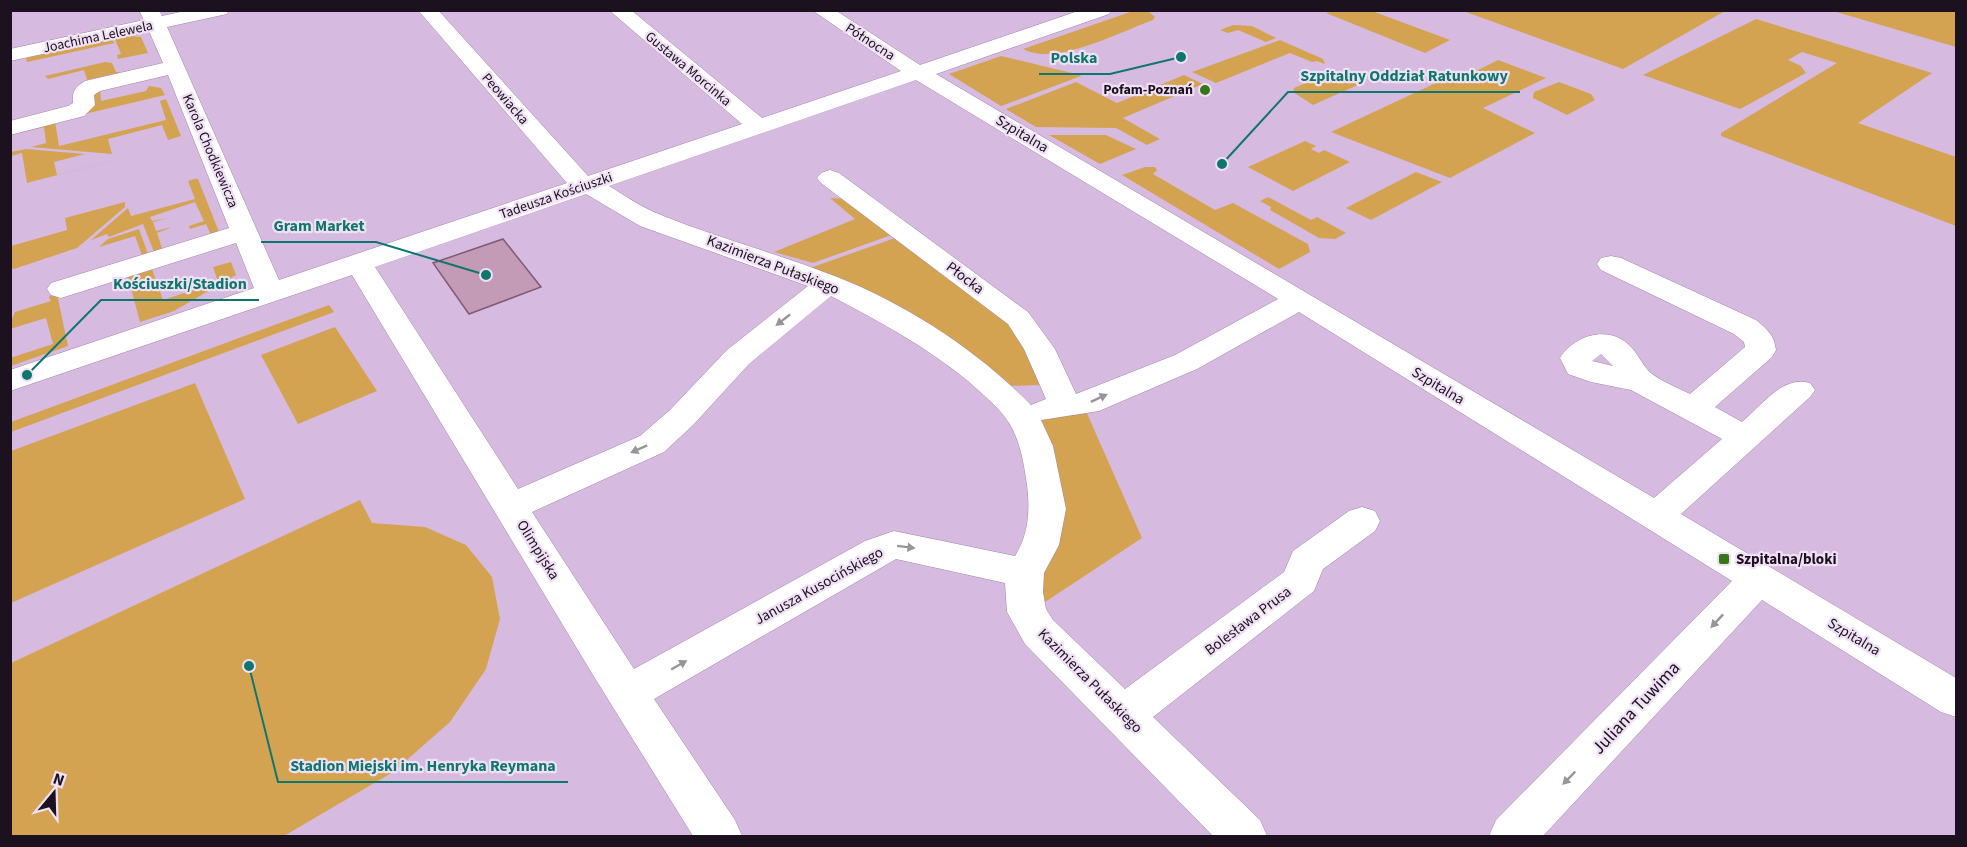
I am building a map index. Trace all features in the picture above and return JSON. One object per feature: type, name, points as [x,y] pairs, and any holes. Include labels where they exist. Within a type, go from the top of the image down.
[{"type":"street","name":"Joachima Lelewela","points":[[10,55],[152,18],[220,10]]},
{"type":"street","name":"Peowiacka","points":[[427,10],[586,186]]},
{"type":"street","name":"Gustawa Morcinka","points":[[618,10],[759,127]]},
{"type":"street","name":"Północna","points":[[821,10],[894,58],[920,72]]},
{"type":"street","name":"Tadeusza Kościuszki","points":[[10,381],[1102,10]]},
{"type":"street","name":"Karola Chodkiewicza","points":[[152,18],[270,292]]},
{"type":"street","points":[[10,128],[76,111],[84,105],[82,92],[93,86],[175,67]]},
{"type":"street","name":"Szpitalna","points":[[920,72],[1956,699]]},
{"type":"street","name":"Płocka","points":[[830,178],[1018,318],[1034,336],[1045,356],[1065,406]]},
{"type":"street","name":"Kazimierza Pułaskiego","points":[[586,186],[649,220],[829,284],[908,324],[991,383],[1022,415],[1036,446],[1048,509],[1041,545],[1025,573],[1023,592],[1027,612],[1039,632],[1244,837]]},
{"type":"street","points":[[61,289],[244,232]]},
{"type":"street","name":"Olimpijska","points":[[358,262],[718,837]]},
{"type":"street","points":[[1611,264],[1745,327],[1759,338],[1761,350],[1693,409]]},
{"type":"street","points":[[512,507],[652,444],[671,430],[725,369],[749,347],[829,284]]},
{"type":"street","points":[[1022,415],[1088,403],[1186,362],[1297,301]]},
{"type":"street","points":[[1640,381],[1746,438]]},
{"type":"street","points":[[1655,518],[1799,390]]},
{"type":"street","name":"Bolesława Prusa","points":[[1123,715],[1301,580],[1306,561],[1362,521]]},
{"type":"street","name":"Janusza Kusocińskiego","points":[[628,693],[878,551],[894,545],[912,547],[1025,573]]},
{"type":"street","name":"Juliana Tuwima","points":[[1512,837],[1758,579]]},
{"type":"shaded area","points":[[1136,10],[1148,11],[1155,17],[1153,20],[1105,39],[1069,51],[1052,54],[1023,49]]},
{"type":"shaded area","points":[[1372,11],[1450,40],[1425,53],[1326,13]]},
{"type":"shaded area","points":[[1463,11],[1725,11],[1623,69]]},
{"type":"shaded area","points":[[1833,11],[1956,11],[1956,47]]},
{"type":"shaded area","points":[[1756,19],[1932,73],[1858,123],[1956,157],[1956,226],[1721,136],[1721,133],[1837,63],[1802,52],[1788,60],[1801,66],[1806,73],[1740,109],[1643,75]]},
{"type":"shaded area","points":[[1233,25],[1252,26],[1276,38],[1266,42],[1238,30],[1228,33],[1220,30]]},
{"type":"shaded area","points":[[141,37],[148,53],[118,59],[117,55],[121,54],[115,39]]},
{"type":"shaded area","points":[[113,39],[114,43],[27,62],[26,58]]},
{"type":"shaded area","points":[[1280,40],[1323,59],[1325,64],[1312,62],[1290,53],[1216,83],[1192,72]]},
{"type":"shaded area","points":[[1001,56],[1081,76],[1001,106],[949,74]]},
{"type":"shaded area","points":[[1498,60],[1546,78],[1483,108],[1535,133],[1450,178],[1331,132],[1455,74],[1470,80],[1472,79],[1466,76]]},
{"type":"shaded area","points":[[105,62],[112,63],[116,72],[122,72],[87,80],[84,70],[48,79],[45,76]]},
{"type":"shaded area","points":[[1330,73],[1360,84],[1313,105],[1293,92],[1294,88]]},
{"type":"shaded area","points":[[1184,75],[1203,84],[1123,118],[1160,139],[1147,145],[1116,128],[1036,127],[1006,109],[1076,82],[1117,103]]},
{"type":"shaded area","points":[[144,76],[100,88],[101,101],[146,91],[149,86],[161,88],[165,95],[55,121],[59,146],[166,120],[160,101],[166,99],[181,136],[168,140],[162,125],[108,139],[112,154],[31,147],[46,143],[44,127],[11,135],[10,131],[85,111],[90,106],[88,94],[92,89]]},
{"type":"shaded area","points":[[1559,82],[1591,94],[1595,100],[1567,115],[1533,98],[1534,92]]},
{"type":"shaded area","points":[[1049,135],[1106,135],[1136,149],[1100,164]]},
{"type":"shaded area","points":[[1305,141],[1316,146],[1311,149],[1319,153],[1324,150],[1350,162],[1293,191],[1248,167]]},
{"type":"shaded area","points":[[176,144],[27,183],[22,153],[11,156],[11,152],[26,149],[85,154],[54,162],[57,175]]},
{"type":"shaded area","points":[[1145,167],[1155,167],[1157,170],[1153,174],[1215,210],[1233,203],[1308,244],[1310,252],[1279,269],[1122,175]]},
{"type":"shaded area","points":[[1416,172],[1442,182],[1371,220],[1346,208]]},
{"type":"shaded area","points":[[198,179],[221,237],[211,235],[206,224],[190,229],[189,226],[204,221],[195,202],[150,217],[152,221],[168,218],[153,222],[156,231],[172,227],[157,233],[163,251],[156,257],[143,224],[109,237],[107,234],[91,240],[128,208],[131,216],[195,199],[188,181]]},
{"type":"shaded area","points":[[1268,197],[1311,220],[1317,217],[1346,233],[1335,239],[1319,238],[1270,210],[1271,207],[1260,201]]},
{"type":"shaded area","points":[[830,198],[851,199],[897,233],[813,263],[774,252],[855,219]]},
{"type":"shaded area","points":[[125,202],[125,207],[77,248],[14,269],[11,268],[11,246],[67,230],[65,218]]},
{"type":"shaded area","points":[[139,229],[148,254],[143,258],[135,236],[99,247],[108,239]]},
{"type":"shaded area","points":[[895,238],[1011,319],[1040,385],[1005,386],[810,268]]},
{"type":"shaded area","points":[[180,254],[183,259],[152,269],[163,300],[218,282],[213,267],[231,262],[236,275],[174,311],[140,322],[127,273],[57,294],[68,346],[11,366],[10,358],[53,344],[46,318],[10,329],[15,312],[51,301],[49,297],[52,294]]},
{"type":"shaded area","points":[[329,305],[334,312],[11,432],[11,422]]},
{"type":"shaded area","points":[[335,327],[377,391],[298,424],[261,355]]},
{"type":"shaded area","points":[[195,383],[245,499],[11,603],[11,451]]},
{"type":"shaded area","points":[[1085,409],[1142,538],[1036,608],[1040,420]]},
{"type":"shaded area","points":[[360,500],[372,523],[425,527],[466,545],[492,577],[500,619],[486,669],[450,722],[393,772],[284,836],[11,836],[11,663]]},
{"type":"building","points":[[503,239],[541,287],[469,314],[433,263]]},
{"type":"place","name":"Polska","points":[[1181,57]]},
{"type":"place","name":"Pofam-Poznań","points":[[1205,90]]},
{"type":"place","name":"Szpitalny Oddział Ratunkowy","points":[[1222,164]]},
{"type":"place","name":"Gram Market","points":[[486,275]]},
{"type":"place","name":"Kościuszki/Stadion","points":[[27,375]]},
{"type":"place","name":"Szpitalna/bloki","points":[[1724,559]]},
{"type":"place","name":"Stadion Miejski im. Henryka Reymana","points":[[249,666]]}]
